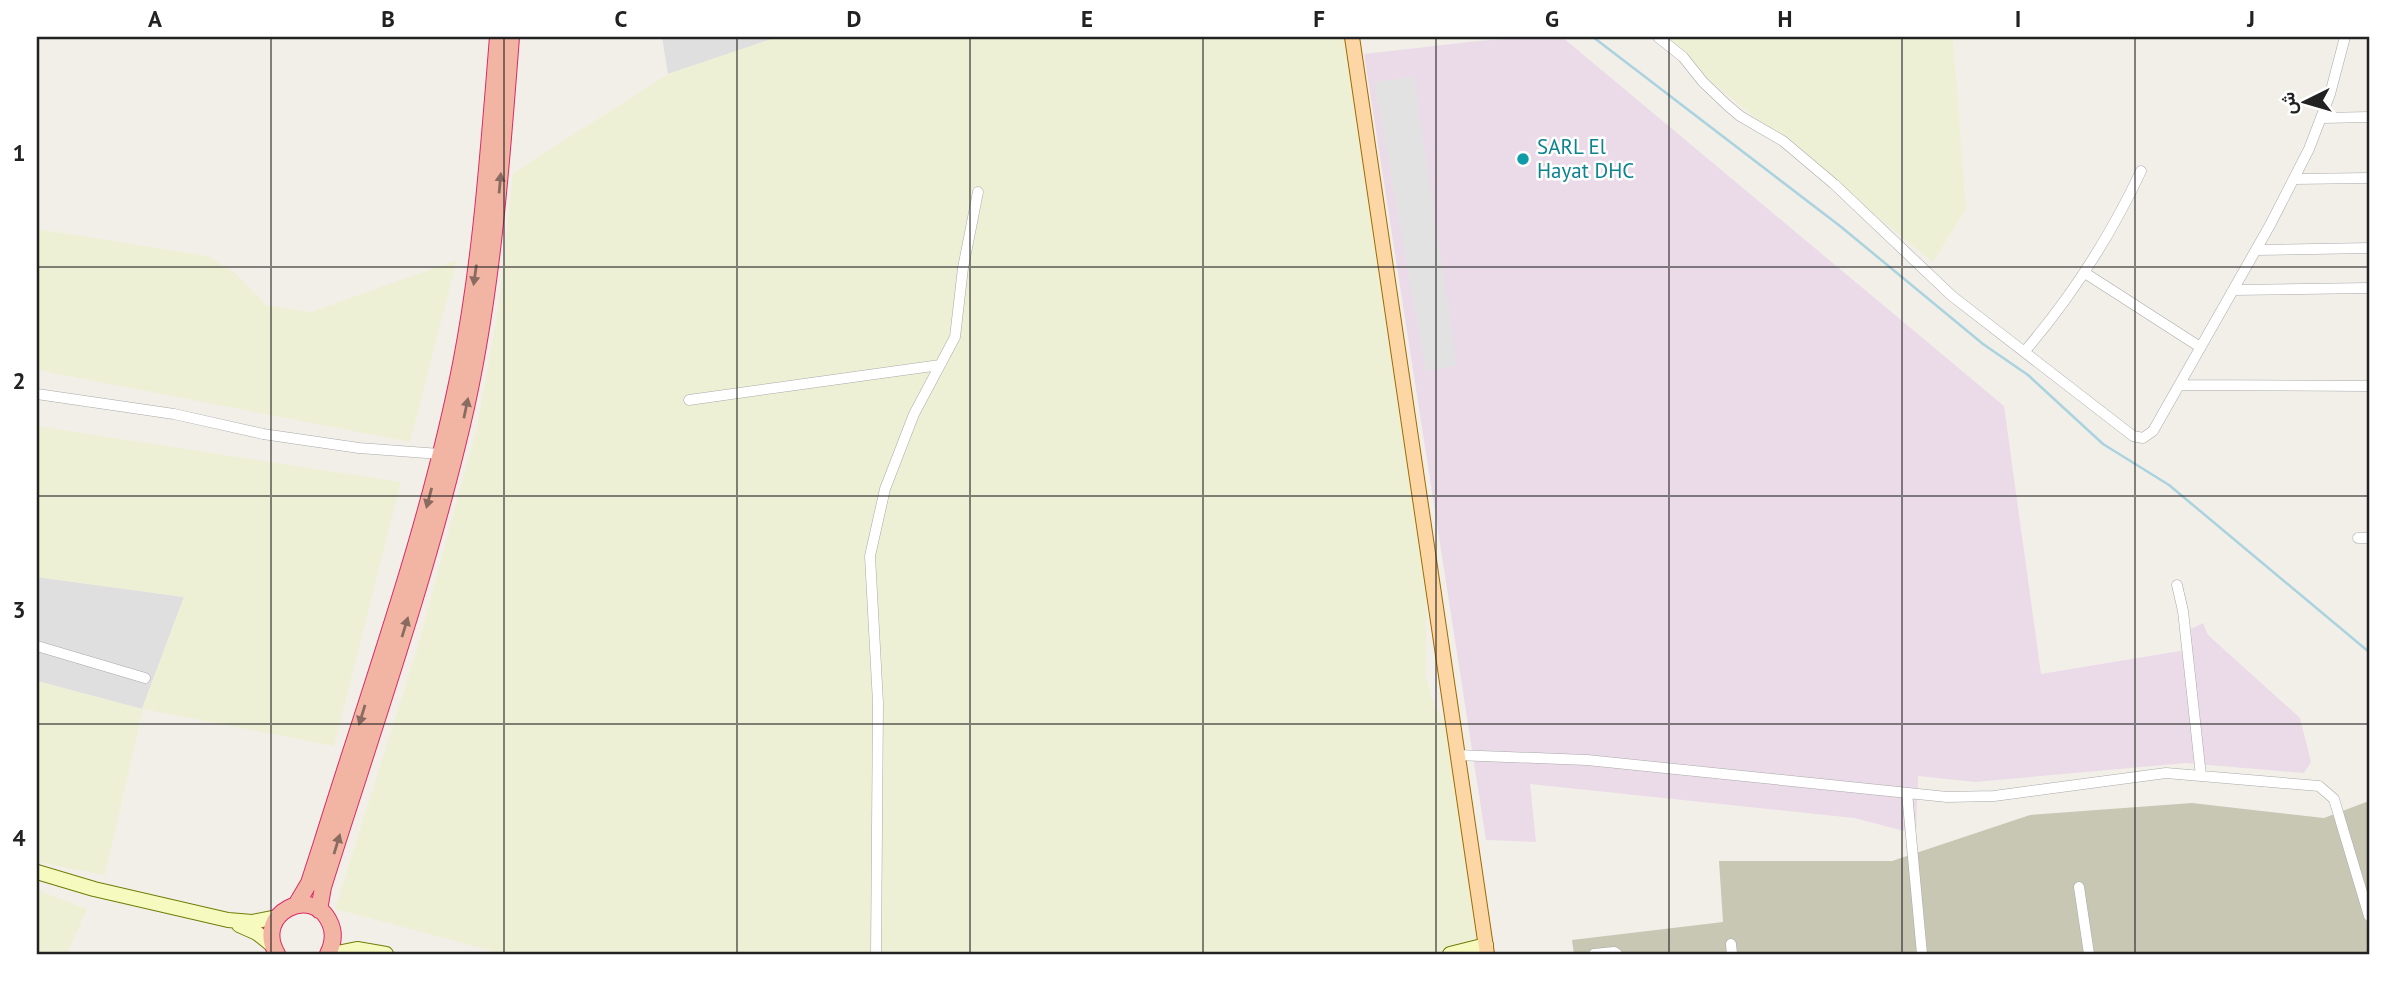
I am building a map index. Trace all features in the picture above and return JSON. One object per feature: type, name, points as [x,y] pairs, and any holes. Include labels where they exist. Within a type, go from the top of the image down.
[{"type":"highway","points":[[296,905],[306,891],[322,843],[421,528],[461,364],[480,243],[498,37]]},
{"type":"highway","points":[[319,910],[327,874],[435,530],[475,365],[494,246],[511,37]]},
{"type":"highway","points":[[274,950],[271,933],[277,917],[296,905],[308,905],[319,910],[328,919],[333,930],[330,954]]},
{"type":"main road","points":[[1352,37],[1486,950],[1450,954]]},
{"type":"main road","points":[[37,872],[94,889],[228,920],[252,922],[277,917]]},
{"type":"main road","points":[[228,920],[257,933],[274,950]]},
{"type":"main road","points":[[333,930],[365,950]]},
{"type":"main road","points":[[330,954],[344,950],[386,954]]},
{"type":"street","points":[[1658,37],[1683,57],[1703,82],[1727,105],[1740,116],[1783,141],[1808,162],[1952,296],[2136,437],[2143,438],[2151,434],[2179,386],[2294,179],[2322,118],[2345,37]]},
{"type":"street","points":[[2322,118],[2369,117]]},
{"type":"street","points":[[2025,351],[2084,273],[2120,213],[2141,171]]},
{"type":"street","points":[[2294,179],[2369,178]]},
{"type":"street","points":[[876,954],[878,703],[870,556],[886,489],[914,414],[955,337],[963,268],[978,192]]},
{"type":"street","points":[[2256,250],[2369,248]]},
{"type":"street","points":[[2084,273],[2200,347]]},
{"type":"street","points":[[2233,290],[2369,288]]},
{"type":"street","points":[[689,400],[940,365]]},
{"type":"street","points":[[2179,386],[2369,386]]},
{"type":"street","points":[[37,394],[174,414],[277,436],[359,448],[439,454]]},
{"type":"street","points":[[2358,538],[2369,538]]},
{"type":"street","points":[[2177,586],[2183,611],[2201,776]]},
{"type":"street","points":[[37,646],[145,678]]},
{"type":"street","points":[[1457,755],[1587,760],[1947,797],[1994,796],[2166,774],[2319,786],[2334,799],[2369,916]]},
{"type":"street","points":[[1907,793],[1922,954]]},
{"type":"street","points":[[2079,887],[2089,954]]},
{"type":"street","points":[[1594,954],[1617,954]]},
{"type":"shaded area","points":[[662,37],[778,37],[668,74]]},
{"type":"shaded area","points":[[777,37],[1352,37],[1427,543],[1426,677],[1432,698],[1454,742],[1486,945],[1448,954],[504,954],[335,909],[417,649],[477,427],[498,310],[513,173],[668,74]]},
{"type":"shaded area","points":[[1562,37],[2004,406],[2041,674],[2192,649],[2191,629],[2203,623],[2208,635],[2300,718],[2311,762],[2304,773],[2186,763],[1975,782],[1918,776],[1916,834],[1854,818],[1530,784],[1536,842],[1486,840],[1364,54]]},
{"type":"shaded area","points":[[1656,37],[1953,37],[1966,209],[1933,262]]},
{"type":"shaded area","points":[[1414,77],[1457,366],[1426,371],[1374,82]]},
{"type":"shaded area","points":[[37,229],[208,256],[236,274],[266,305],[311,312],[457,260],[410,442],[37,370]]},
{"type":"shaded area","points":[[37,426],[401,482],[334,746],[143,709],[105,875],[37,862],[37,681],[142,709],[184,597],[37,577]]},
{"type":"shaded area","points":[[37,577],[184,597],[142,709],[37,681]]},
{"type":"shaded area","points":[[2369,801],[2369,954],[1574,954],[1572,940],[1723,922],[1719,861],[1892,861],[2030,815],[2192,803],[2324,818]]},
{"type":"shaded area","points":[[37,890],[87,909],[67,954],[37,954]]},
{"type":"waterway","points":[[1593,37],[1840,226],[1983,344],[2028,375],[2103,444],[2169,485],[2369,652]]},
{"type":"place","name":"SARL El Hayat DHC","points":[[1523,159]]}]
